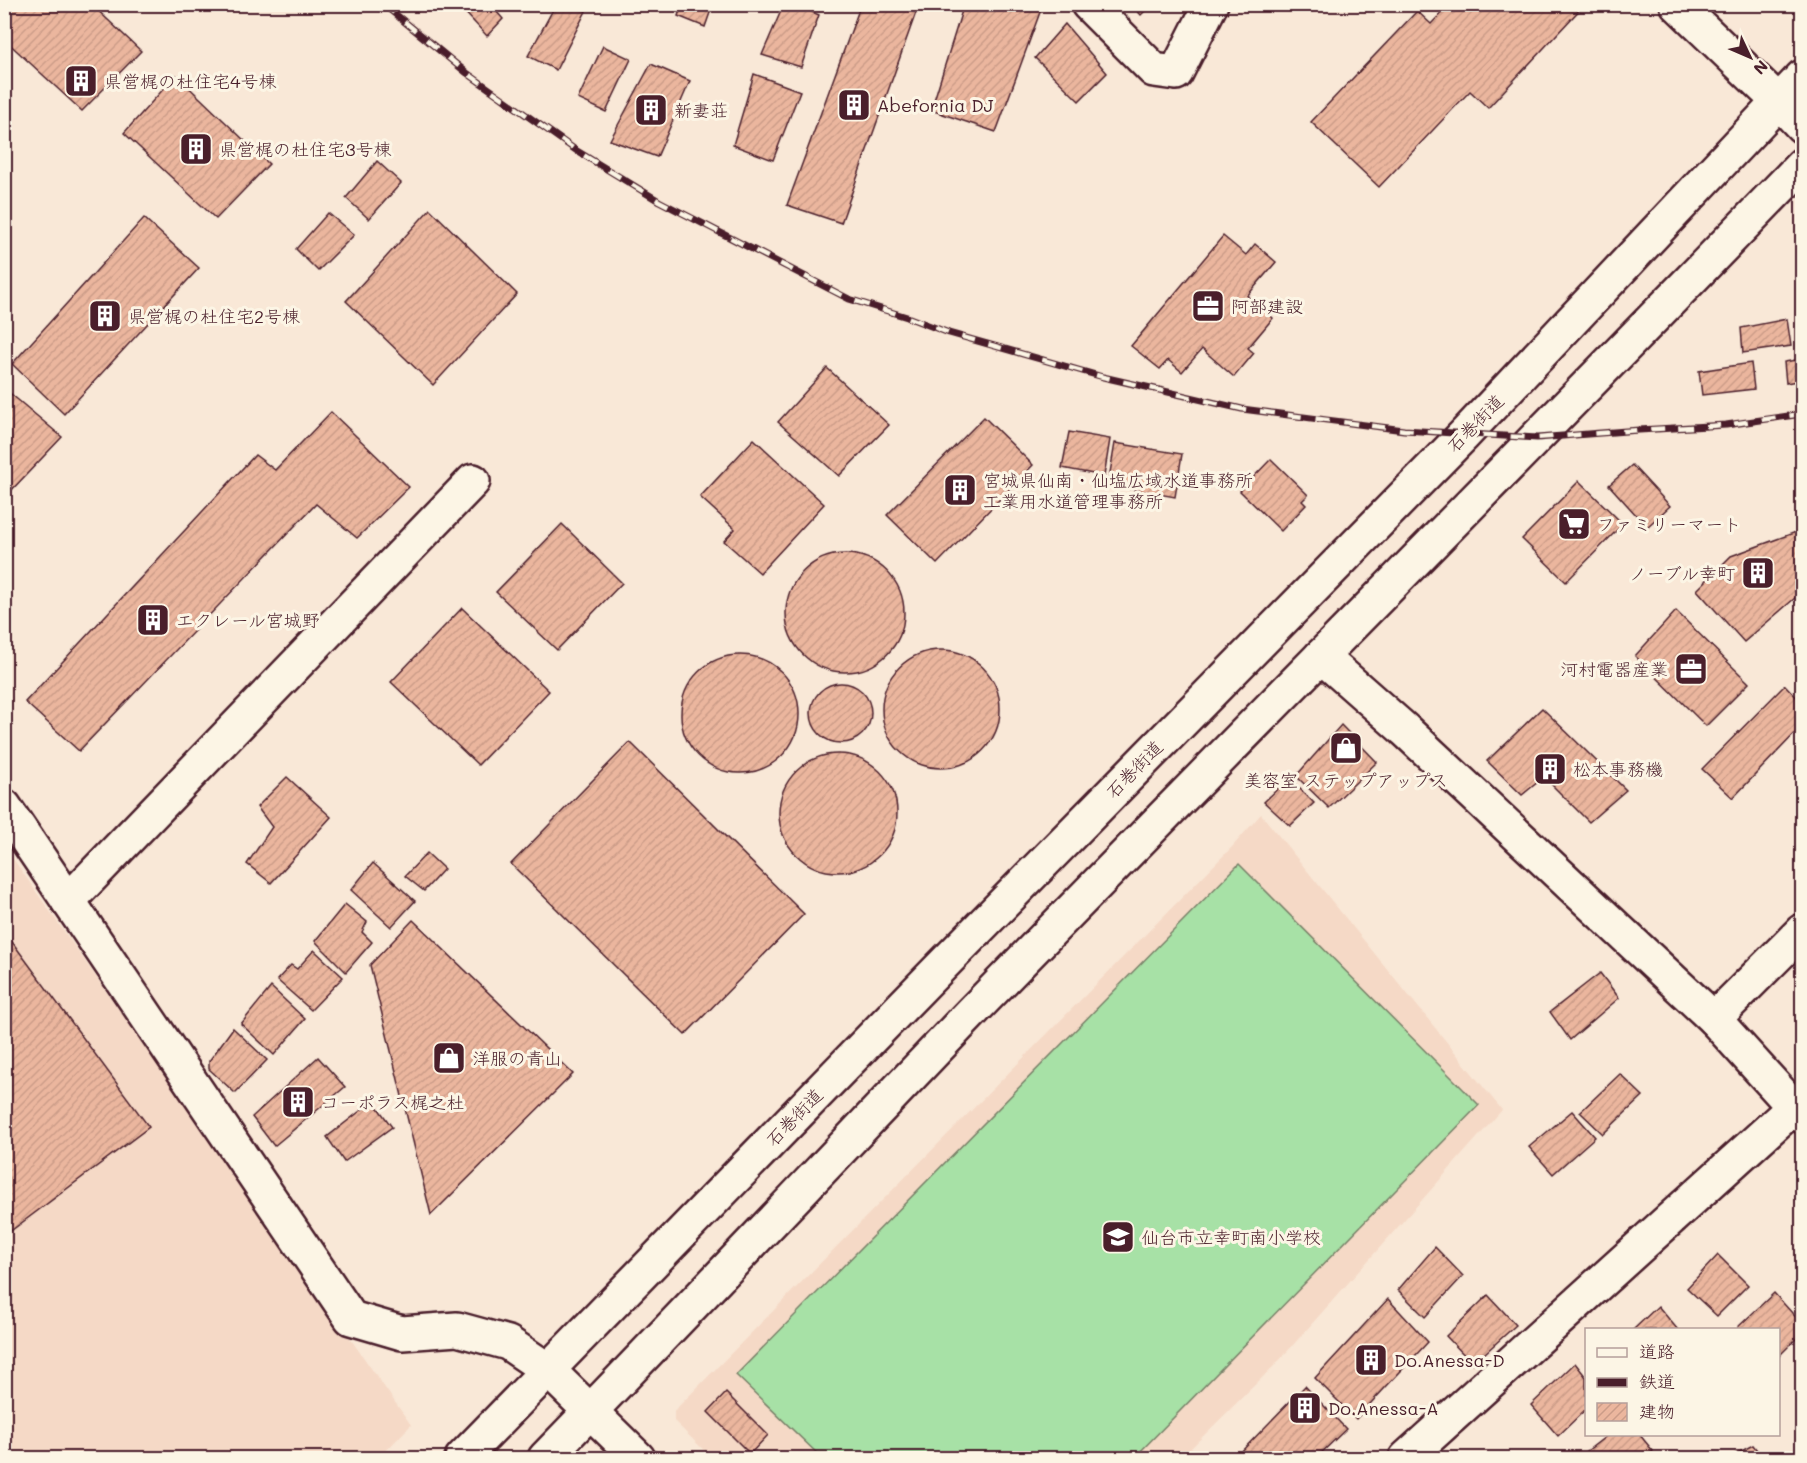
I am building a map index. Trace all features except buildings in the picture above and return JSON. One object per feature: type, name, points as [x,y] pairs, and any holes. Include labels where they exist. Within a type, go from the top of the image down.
[{"type":"street","points":[[1088,4],[1154,70],[1176,73],[1211,4]]},
{"type":"street","points":[[1677,4],[1803,126]]},
{"type":"street","name":"石巻街道","points":[[462,1458],[1464,435],[1803,77]]},
{"type":"street","points":[[545,1458],[979,1005],[1803,165]]},
{"type":"street","points":[[68,901],[474,481]]},
{"type":"street","points":[[1321,656],[1405,730],[1714,1019],[1798,1112],[1406,1458]]},
{"type":"street","points":[[4,806],[351,1318],[402,1334],[457,1329],[508,1343],[548,1370],[638,1458]]},
{"type":"street","points":[[1714,1019],[1803,931]]},
{"type":"shaded area","name":"仙台市立幸町南小学校","points":[[1261,814],[1502,1110],[1277,1363],[1181,1458],[712,1458],[674,1421],[674,1411],[1232,847]]},
{"type":"shaded area","points":[[4,846],[411,1425],[379,1458],[5,1458]]},
{"type":"green space","name":"仙台市立幸町南小学校","points":[[1239,864],[1479,1105],[1134,1458],[822,1458],[736,1375]]},
{"type":"railway","points":[[383,4],[467,73],[577,151],[659,201],[849,299],[949,333],[1103,377],[1242,409],[1404,430],[1537,438],[1726,425],[1802,414]]},
{"type":"place","name":"県営梶の杜住宅4号棟","points":[[81,81]]},
{"type":"place","name":"Abefornia DJ","points":[[854,105]]},
{"type":"place","name":"新妻荘","points":[[651,110]]},
{"type":"place","name":"県営梶の杜住宅3号棟","points":[[196,149]]},
{"type":"place","name":"阿部建設","points":[[1208,306]]},
{"type":"place","name":"県営梶の杜住宅2号棟","points":[[105,316]]},
{"type":"place","name":"宮城県仙南・仙塩広域水道事務所 工業用水道管理事務所","points":[[960,490]]},
{"type":"place","name":"ファミリーマート","points":[[1574,524]]},
{"type":"place","name":"ノーブル幸町","points":[[1758,573]]},
{"type":"place","name":"エクレール宮城野","points":[[153,620]]},
{"type":"place","name":"河村電器産業","points":[[1691,669]]},
{"type":"place","name":"美容室 ステップアップス","points":[[1346,748]]},
{"type":"place","name":"松本事務機","points":[[1550,769]]},
{"type":"place","name":"洋服の青山","points":[[449,1058]]},
{"type":"place","name":"コーポラス梶之杜","points":[[298,1102]]},
{"type":"place","name":"仙台市立幸町南小学校","points":[[1118,1237]]},
{"type":"place","name":"Do.Anessa-D","points":[[1371,1360]]},
{"type":"place","name":"Do.Anessa-A","points":[[1305,1408]]}]
